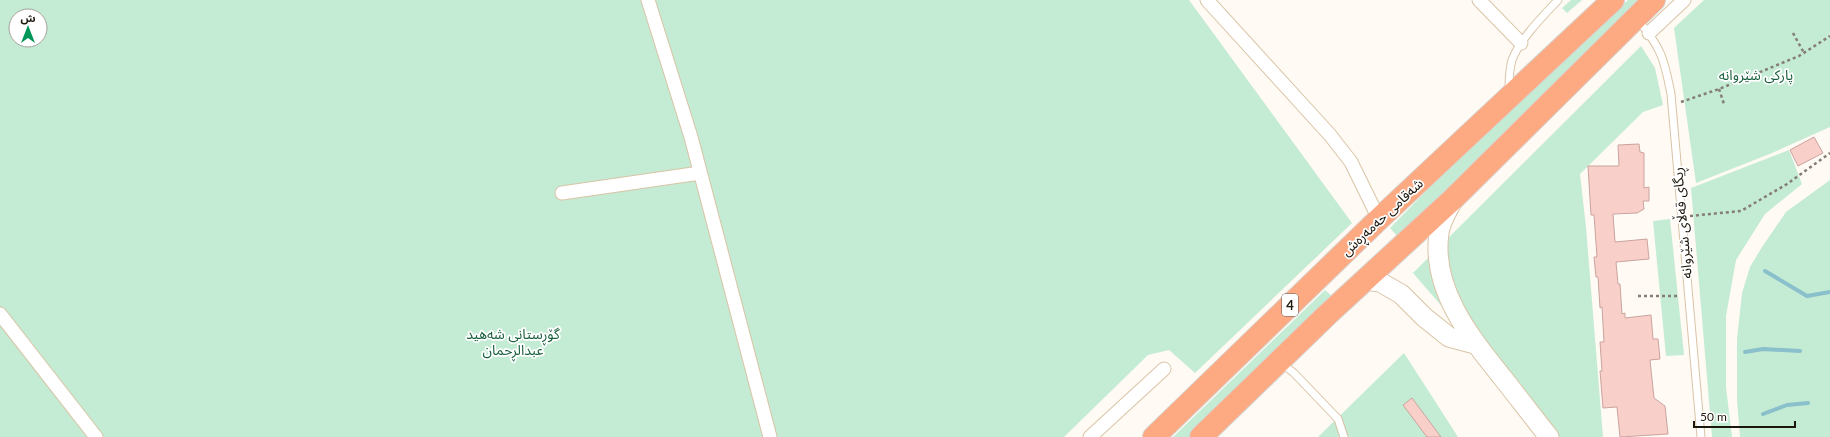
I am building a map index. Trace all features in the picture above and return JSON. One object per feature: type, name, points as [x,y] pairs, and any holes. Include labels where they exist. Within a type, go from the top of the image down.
[{"type":"highway","name":"شەقامی حەمەڕەش","points":[[1154,437],[1379,219],[1613,0]]},
{"type":"highway","name":"4","points":[[1201,437],[1279,361],[1642,25],[1654,0]]},
{"type":"street","points":[[648,0],[691,137],[770,437]]},
{"type":"street","points":[[1207,0],[1330,135],[1351,162],[1379,219]]},
{"type":"street","points":[[1479,0],[1521,43]]},
{"type":"street","points":[[1642,25],[1684,0]]},
{"type":"street","points":[[562,193],[700,173]]},
{"type":"street","points":[[1453,199],[1439,232],[1439,261],[1444,285],[1454,311],[1475,344],[1549,437]]},
{"type":"street","points":[[1366,280],[1380,282],[1401,294],[1424,317],[1449,337],[1475,344]]},
{"type":"street","points":[[0,314],[96,437]]},
{"type":"street","points":[[1090,437],[1164,369]]},
{"type":"lane","points":[[1509,98],[1510,70],[1514,56],[1521,43],[1558,0]]},
{"type":"lane","name":"ڕیگای قەڵای شێروانە","points":[[1642,25],[1657,45],[1663,57],[1669,82],[1701,437]]},
{"type":"lane","points":[[1279,361],[1294,374],[1338,419],[1344,437]]},
{"type":"path","points":[[1793,33],[1804,53]]},
{"type":"path","points":[[1672,105],[1719,89],[1804,53],[1830,36]]},
{"type":"path","points":[[1719,89],[1724,104]]},
{"type":"path","points":[[1682,217],[1741,211],[1787,184],[1830,153]]},
{"type":"path","points":[[1638,296],[1688,295]]},
{"type":"green space","name":"گۆڕستانی شەهید عبدالڕحمان","points":[[0,0],[1189,0],[1352,223],[1195,373],[1169,350],[1148,355],[1064,437],[0,437]]},
{"type":"green space","points":[[1571,0],[1582,0],[1567,13],[1562,8]]},
{"type":"green space","points":[[1628,0],[1645,0],[1398,237],[1390,228],[1479,137]]},
{"type":"green space","name":"پارکی شێروانە","points":[[1704,0],[1830,0],[1830,127],[1772,153],[1696,183],[1674,28]]},
{"type":"green space","points":[[1641,46],[1655,68],[1663,105],[1643,112],[1580,174],[1586,227],[1603,437],[1555,437],[1413,273]]},
{"type":"green space","points":[[1789,150],[1802,184],[1765,214],[1736,260],[1726,316],[1726,387],[1732,437],[1712,437],[1691,188]]},
{"type":"green space","points":[[1830,180],[1830,437],[1740,437],[1737,400],[1737,339],[1742,293],[1750,267],[1786,212]]},
{"type":"green space","points":[[1670,219],[1684,355],[1666,356],[1653,221]]},
{"type":"green space","points":[[1325,290],[1334,298],[1193,437],[1173,437]]},
{"type":"green space","points":[[1404,353],[1458,437],[1318,437]]},
{"type":"building","points":[[1814,137],[1823,153],[1798,166],[1790,150]]},
{"type":"building","points":[[1639,144],[1640,152],[1644,153],[1644,188],[1649,187],[1649,201],[1643,201],[1644,209],[1637,213],[1613,214],[1615,242],[1647,239],[1649,259],[1616,262],[1618,284],[1620,284],[1622,314],[1625,313],[1625,318],[1651,315],[1653,339],[1658,339],[1660,359],[1650,360],[1654,398],[1665,406],[1668,434],[1620,437],[1617,407],[1603,408],[1600,371],[1602,371],[1600,342],[1604,342],[1602,307],[1600,308],[1598,277],[1596,277],[1594,257],[1597,257],[1594,215],[1591,215],[1588,166],[1619,166],[1618,145]]},
{"type":"building","points":[[1412,398],[1441,437],[1427,437],[1403,405]]},
{"type":"waterway","points":[[1765,271],[1807,296],[1830,292]]},
{"type":"waterway","points":[[1745,352],[1763,349],[1800,351]]},
{"type":"waterway","points":[[1763,414],[1787,405],[1808,403]]}]
